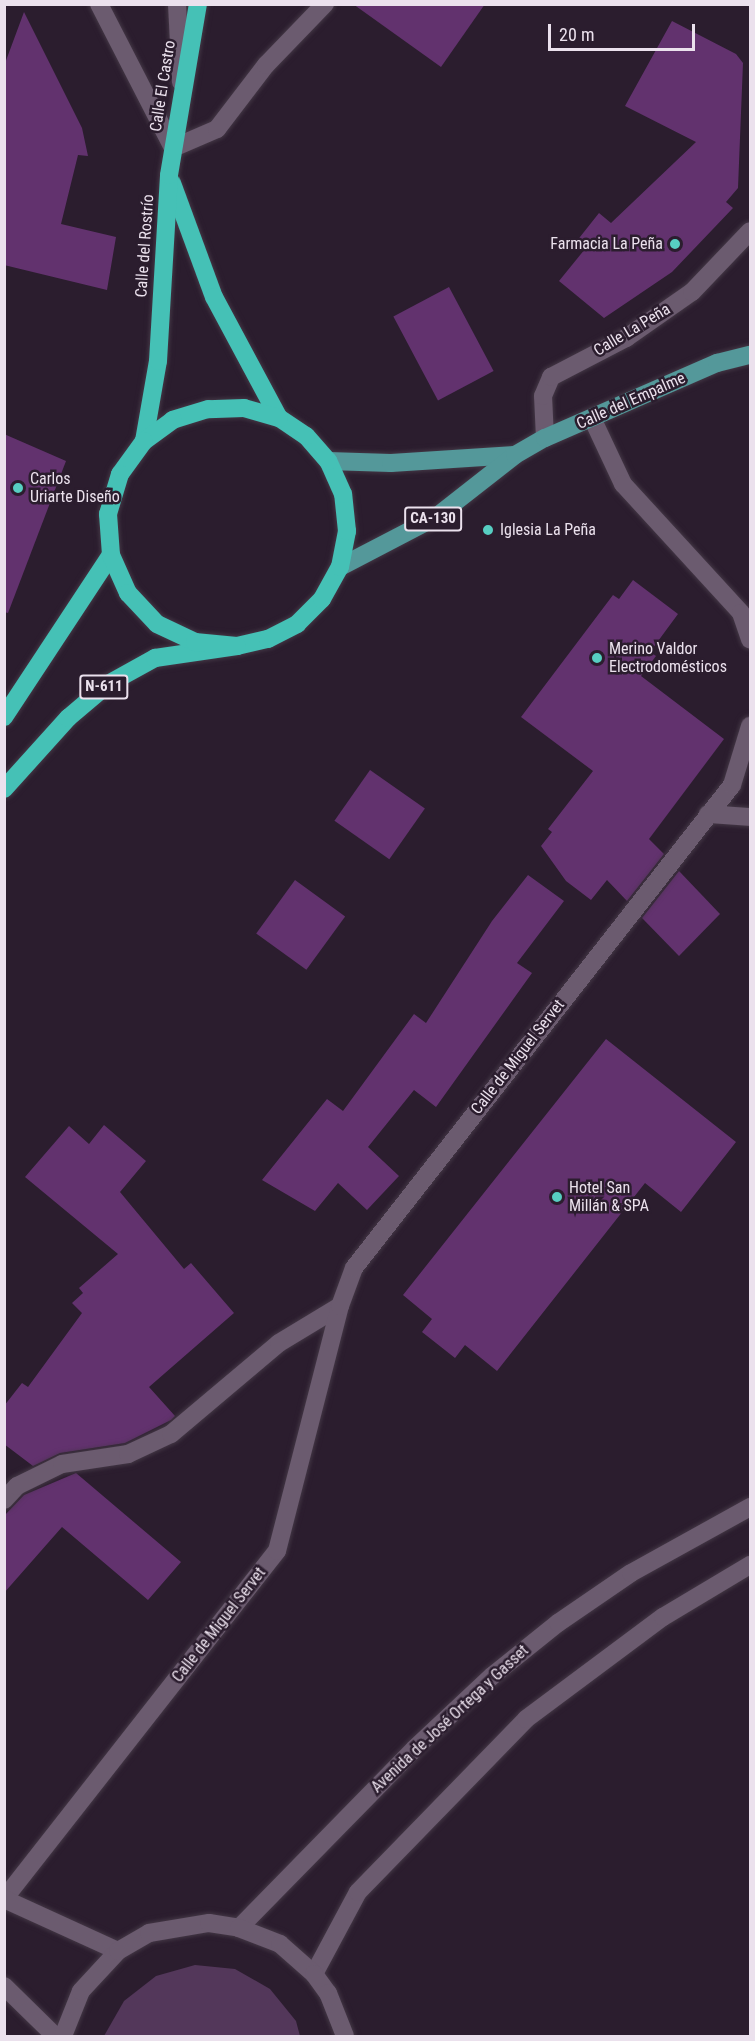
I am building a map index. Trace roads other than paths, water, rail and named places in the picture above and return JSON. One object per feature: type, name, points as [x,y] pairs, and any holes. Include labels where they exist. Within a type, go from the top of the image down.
[{"type":"highway","name":"Calle El Castro","points":[[169,175],[182,87],[198,4]]},
{"type":"highway","name":"Calle del Rostrío","points":[[169,175],[213,297],[279,418]]},
{"type":"highway","name":"Calle del Rostrío","points":[[144,441],[158,361],[169,175]]},
{"type":"highway","name":"N-611","points":[[4,789],[68,718],[108,684],[154,658],[237,646],[268,639],[297,624],[322,598],[340,567],[347,531],[345,504],[328,461],[306,436],[279,418],[244,408],[208,409],[173,420],[144,441],[120,474],[111,504],[111,555],[128,593],[157,624],[195,642],[237,646]]},
{"type":"highway","points":[[4,717],[111,555]]},
{"type":"main road","name":"Calle del Empalme","points":[[340,567],[436,517],[515,454],[545,438],[717,363],[750,355]]},
{"type":"main road","name":"Calle del Empalme","points":[[328,461],[390,463],[515,454]]},
{"type":"street","points":[[99,4],[173,148],[217,129],[266,65],[325,4]]},
{"type":"street","points":[[177,4],[182,87]]},
{"type":"street","name":"Calle La Peña","points":[[545,438],[543,396],[550,377],[626,338],[692,292],[750,231]]},
{"type":"street","points":[[592,418],[623,484],[741,614],[750,639]]},
{"type":"street","name":"Calle de Miguel Servet","points":[[4,1899],[277,1551],[340,1306],[354,1268],[732,785],[750,726]]},
{"type":"street","points":[[708,814],[750,817]]},
{"type":"street","points":[[4,1500],[17,1486],[62,1464],[128,1454],[171,1434],[279,1343],[340,1306]]},
{"type":"street","name":"Avenida de José Ortega y Gasset","points":[[239,1928],[383,1779],[492,1676],[558,1623],[631,1573],[750,1507]]},
{"type":"street","points":[[314,1974],[358,1892],[526,1719],[663,1617],[750,1565]]},
{"type":"street","points":[[4,1899],[118,1951]]},
{"type":"street","points":[[63,2037],[81,1991],[118,1951],[149,1933],[179,1925],[209,1923],[239,1928],[280,1944],[314,1974],[328,1993],[345,2037]]},
{"type":"street","points":[[4,1986],[55,2037]]},
{"type":"place","name":"Farmacia La Peña","points":[[675,244]]},
{"type":"place","name":"Carlos Uriarte Diseño","points":[[18,488]]},
{"type":"place","name":"Iglesia La Peña","points":[[488,530]]},
{"type":"place","name":"Merino Valdor Electrodomésticos","points":[[597,658]]},
{"type":"place","name":"Hotel San Millán & SPA","points":[[557,1197]]}]
